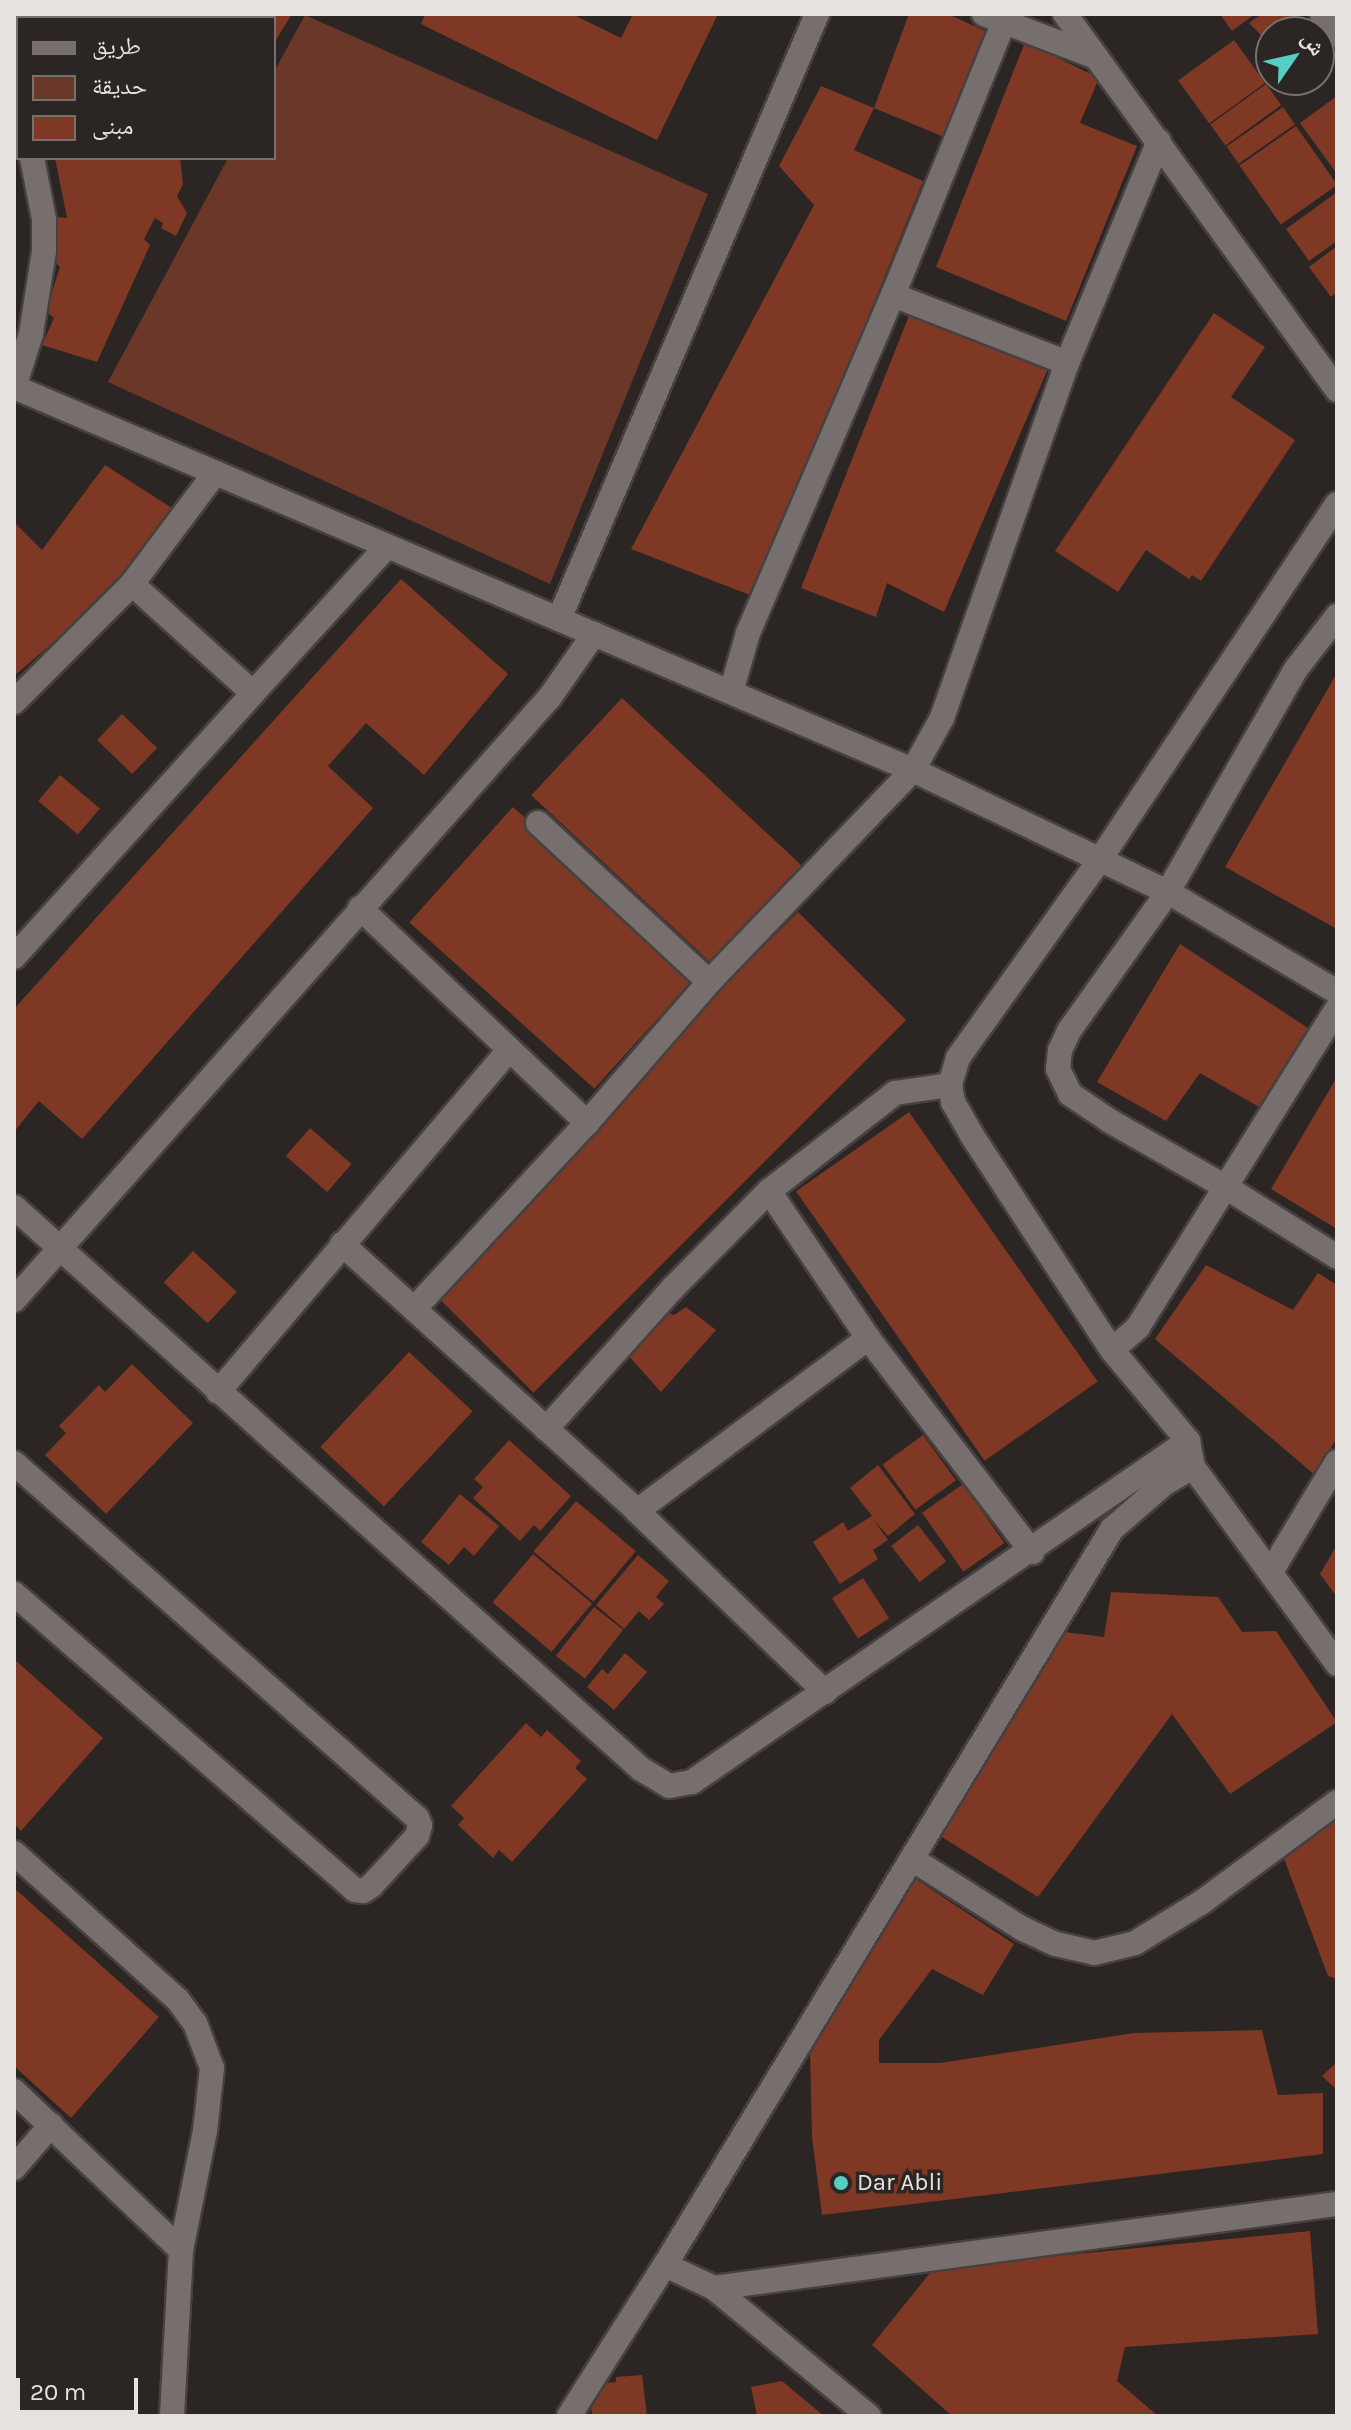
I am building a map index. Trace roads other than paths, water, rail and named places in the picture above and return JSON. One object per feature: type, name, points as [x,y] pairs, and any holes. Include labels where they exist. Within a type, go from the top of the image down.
[{"type":"street","points":[[559,619],[817,14]]},
{"type":"street","points":[[1065,14],[1337,390]]},
{"type":"street","points":[[1322,14],[1337,35]]},
{"type":"street","points":[[731,692],[748,633],[893,295],[994,18],[1096,57]]},
{"type":"street","points":[[414,1309],[587,1123],[709,982],[913,770],[942,718],[1067,363],[1159,141]]},
{"type":"street","points":[[32,160],[44,219],[44,251],[31,334],[14,387],[913,770],[1168,892],[1337,992]]},
{"type":"street","points":[[893,295],[1067,363]]},
{"type":"street","points":[[14,702],[132,584],[215,473]]},
{"type":"street","points":[[1337,504],[1101,858],[958,1058],[950,1085],[953,1102],[973,1137],[1112,1350],[1188,1441],[1193,1467],[1272,1570],[1337,1664]]},
{"type":"street","points":[[17,949],[387,546]]},
{"type":"street","points":[[132,584],[253,693]]},
{"type":"street","points":[[1337,616],[1296,669],[1168,892],[1069,1031],[1060,1050],[1058,1069],[1070,1094],[1080,1101],[1337,1257]]},
{"type":"street","points":[[14,1300],[550,697],[594,634]]},
{"type":"street","points":[[538,823],[709,982]]},
{"type":"street","points":[[360,908],[587,1123]]},
{"type":"street","points":[[1112,1350],[1138,1327],[1337,1009]]},
{"type":"street","points":[[218,1392],[510,1049]]},
{"type":"street","points":[[546,1429],[673,1288],[769,1191],[895,1093],[950,1085]]},
{"type":"street","points":[[769,1191],[868,1338],[1032,1552]]},
{"type":"street","points":[[14,1207],[641,1769],[669,1786],[692,1782],[1032,1552],[1188,1441]]},
{"type":"street","points":[[342,1244],[637,1511],[825,1692]]},
{"type":"street","points":[[637,1511],[868,1338]]},
{"type":"street","points":[[1272,1570],[1337,1462]]},
{"type":"street","points":[[14,1463],[417,1818],[420,1825],[417,1836],[371,1886],[363,1891],[355,1890],[14,1594]]},
{"type":"street","points":[[569,2416],[665,2265],[1112,1529],[1165,1483],[1193,1467]]},
{"type":"street","points":[[912,1859],[1021,1928],[1056,1944],[1094,1953],[1135,1943],[1202,1902],[1337,1802]]},
{"type":"street","points":[[14,1853],[178,2000],[195,2023],[212,2068],[205,2131],[181,2250],[172,2416]]},
{"type":"street","points":[[14,2091],[181,2250]]},
{"type":"street","points":[[14,2168],[51,2125]]},
{"type":"street","points":[[714,2288],[1337,2204]]},
{"type":"street","points":[[665,2265],[714,2288],[869,2416]]},
{"type":"place","name":"Dar Abli","points":[[841,2183]]}]
